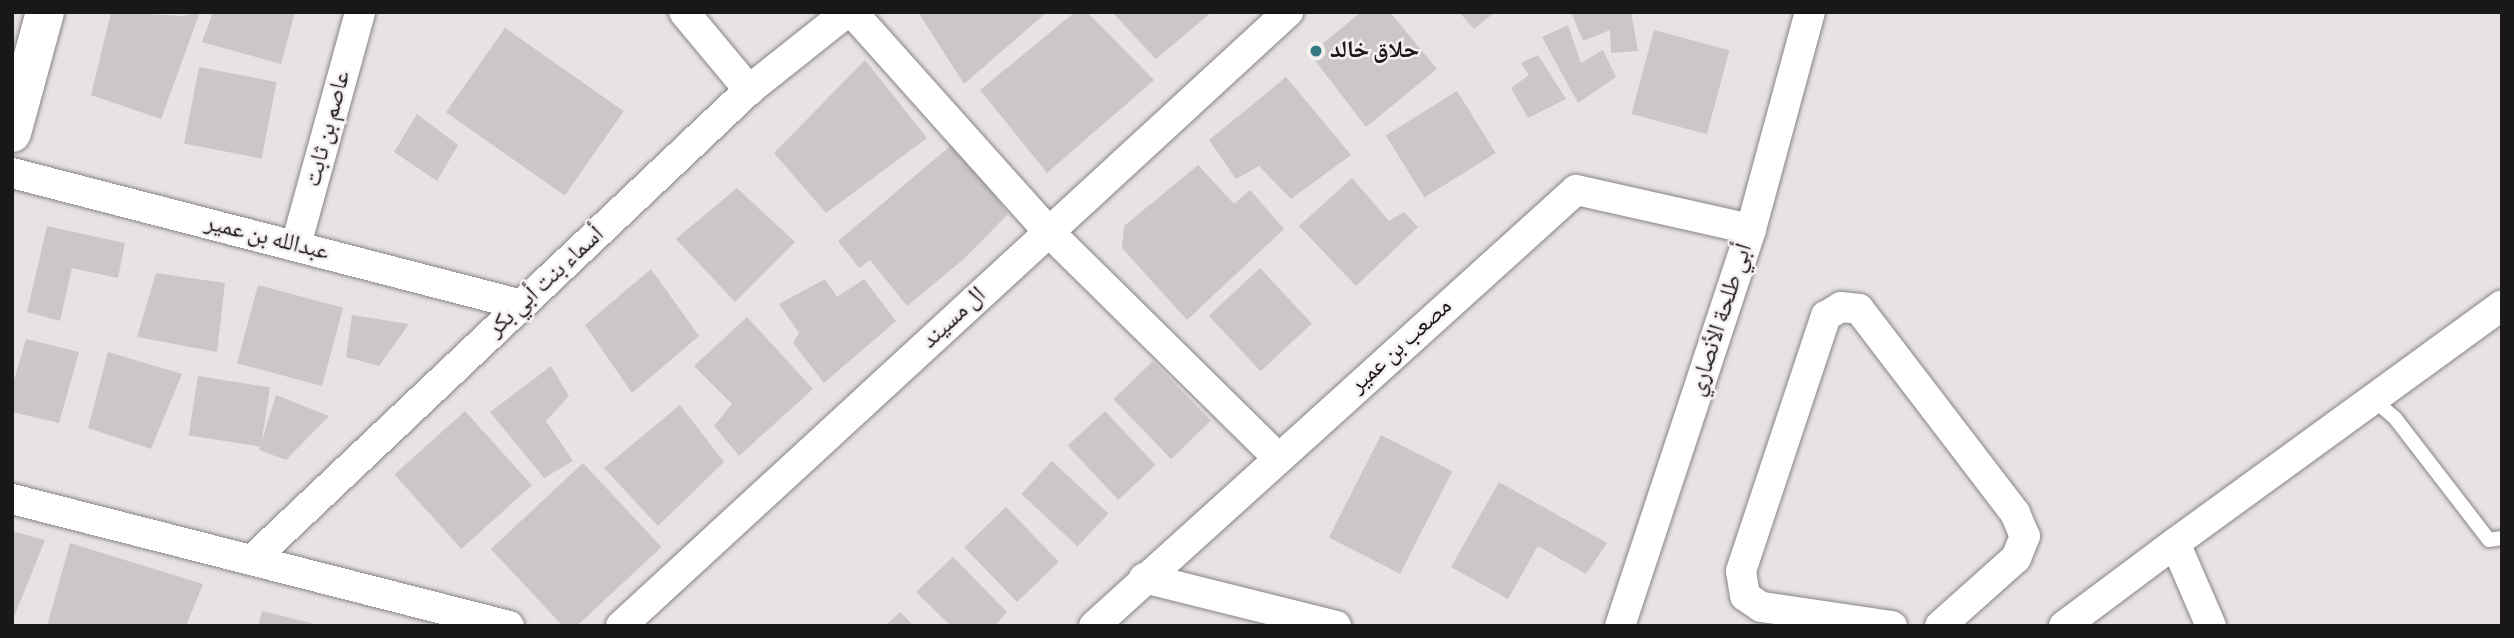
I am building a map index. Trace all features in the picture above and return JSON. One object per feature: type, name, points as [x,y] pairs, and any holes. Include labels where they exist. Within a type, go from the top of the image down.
[{"type":"street","points":[[12,133],[45,12]]},
{"type":"street","name":"عاصم بن ثابت","points":[[296,245],[360,12]]},
{"type":"street","points":[[684,12],[749,90]]},
{"type":"street","points":[[849,12],[1048,231],[1277,457]]},
{"type":"street","name":"أسماء بنت أبي بكر","points":[[252,560],[749,90],[849,12]]},
{"type":"street","name":"ال مسيند","points":[[621,626],[1288,12]]},
{"type":"street","name":"أبي طلحة الأنصاري","points":[[1620,626],[1751,229],[1810,12]]},
{"type":"street","name":"عبدالله بن عمير","points":[[12,173],[522,304]]},
{"type":"street","name":"مصعب بن عمير","points":[[1094,626],[1277,457],[1576,190],[1751,229]]},
{"type":"street","points":[[2064,626],[2502,305]]},
{"type":"street","points":[[1892,626],[1761,607],[1745,596],[1741,571],[1826,316],[1841,307],[1859,309],[2015,513],[2025,537],[2016,558],[1940,626]]},
{"type":"street","points":[[12,499],[509,626]]},
{"type":"street","points":[[2175,543],[2210,622]]},
{"type":"street","points":[[1144,578],[1336,626]]},
{"type":"lane","points":[[2373,399],[2395,418],[2489,540],[2502,538]]},
{"type":"building","points":[[111,12],[183,16],[200,12],[161,119],[91,95]]},
{"type":"building","points":[[213,12],[295,12],[281,64],[202,42]]},
{"type":"building","points":[[918,12],[1047,12],[964,84]]},
{"type":"building","points":[[1075,12],[1087,12],[1154,80],[1047,173],[980,90]]},
{"type":"building","points":[[1112,12],[1212,12],[1156,59]]},
{"type":"building","points":[[1361,12],[1390,12],[1437,69],[1366,127],[1310,54]]},
{"type":"building","points":[[1459,12],[1495,12],[1474,29]]},
{"type":"building","points":[[1571,12],[1631,12],[1638,51],[1611,53],[1610,30],[1583,41]]},
{"type":"building","points":[[1568,25],[1581,63],[1603,50],[1616,77],[1578,103],[1542,37]]},
{"type":"building","points":[[505,28],[624,111],[565,196],[446,112]]},
{"type":"building","points":[[1654,30],[1729,50],[1707,134],[1631,114]]},
{"type":"building","points":[[1538,55],[1566,99],[1528,118],[1511,88],[1529,75],[1521,63]]},
{"type":"building","points":[[865,60],[927,138],[826,213],[774,153]]},
{"type":"building","points":[[199,67],[277,82],[262,159],[184,144]]},
{"type":"building","points":[[1286,77],[1351,155],[1291,199],[1259,166],[1236,179],[1209,140]]},
{"type":"building","points":[[1457,91],[1496,153],[1424,197],[1386,136]]},
{"type":"building","points":[[417,114],[458,145],[437,181],[394,152]]},
{"type":"building","points":[[955,142],[1008,214],[964,259],[907,306],[870,260],[859,268],[838,241]]},
{"type":"building","points":[[1198,165],[1234,204],[1250,190],[1284,229],[1187,320],[1122,248],[1124,226]]},
{"type":"building","points":[[1352,178],[1389,221],[1404,212],[1418,227],[1356,286],[1299,226]]},
{"type":"building","points":[[737,188],[795,242],[735,302],[676,239]]},
{"type":"building","points":[[47,226],[125,243],[118,278],[72,268],[60,321],[27,312]]},
{"type":"building","points":[[1260,268],[1312,324],[1261,371],[1209,316]]},
{"type":"building","points":[[651,269],[699,336],[632,393],[585,325]]},
{"type":"building","points":[[156,273],[225,283],[217,352],[137,337]]},
{"type":"building","points":[[825,279],[837,297],[864,279],[896,321],[824,383],[793,343],[799,333],[779,304]]},
{"type":"building","points":[[258,285],[343,308],[322,386],[237,363]]},
{"type":"building","points":[[352,315],[409,324],[379,366],[346,357]]},
{"type":"building","points":[[747,317],[813,389],[739,456],[714,426],[732,404],[694,366]]},
{"type":"building","points":[[26,339],[79,352],[59,423],[12,412],[12,387]]},
{"type":"building","points":[[108,352],[182,374],[151,449],[88,428]]},
{"type":"building","points":[[1153,361],[1211,421],[1171,459],[1113,399]]},
{"type":"building","points":[[551,366],[569,396],[546,421],[573,461],[544,478],[490,412]]},
{"type":"building","points":[[198,376],[270,387],[261,447],[189,435]]},
{"type":"building","points":[[276,395],[329,416],[286,460],[259,450]]},
{"type":"building","points":[[680,405],[724,462],[658,526],[604,468]]},
{"type":"building","points":[[465,411],[532,485],[461,549],[394,475]]},
{"type":"building","points":[[1105,411],[1155,465],[1118,500],[1068,446]]},
{"type":"building","points":[[1381,435],[1452,471],[1400,574],[1329,537]]},
{"type":"building","points":[[1052,461],[1108,514],[1078,546],[1021,494]]},
{"type":"building","points":[[583,463],[661,547],[577,626],[563,626],[491,549]]},
{"type":"building","points":[[1499,482],[1607,543],[1586,574],[1538,546],[1508,599],[1451,567]]},
{"type":"building","points":[[1006,507],[1059,562],[1017,602],[964,547]]},
{"type":"building","points":[[12,531],[45,540],[12,622]]},
{"type":"building","points":[[70,543],[203,584],[186,626],[47,626]]},
{"type":"building","points":[[953,557],[1007,612],[995,626],[951,626],[916,592]]},
{"type":"building","points":[[262,611],[319,625],[319,626],[258,626]]},
{"type":"building","points":[[900,612],[914,626],[885,626]]},
{"type":"place","name":"حلاق خالد","points":[[1316,51]]}]
